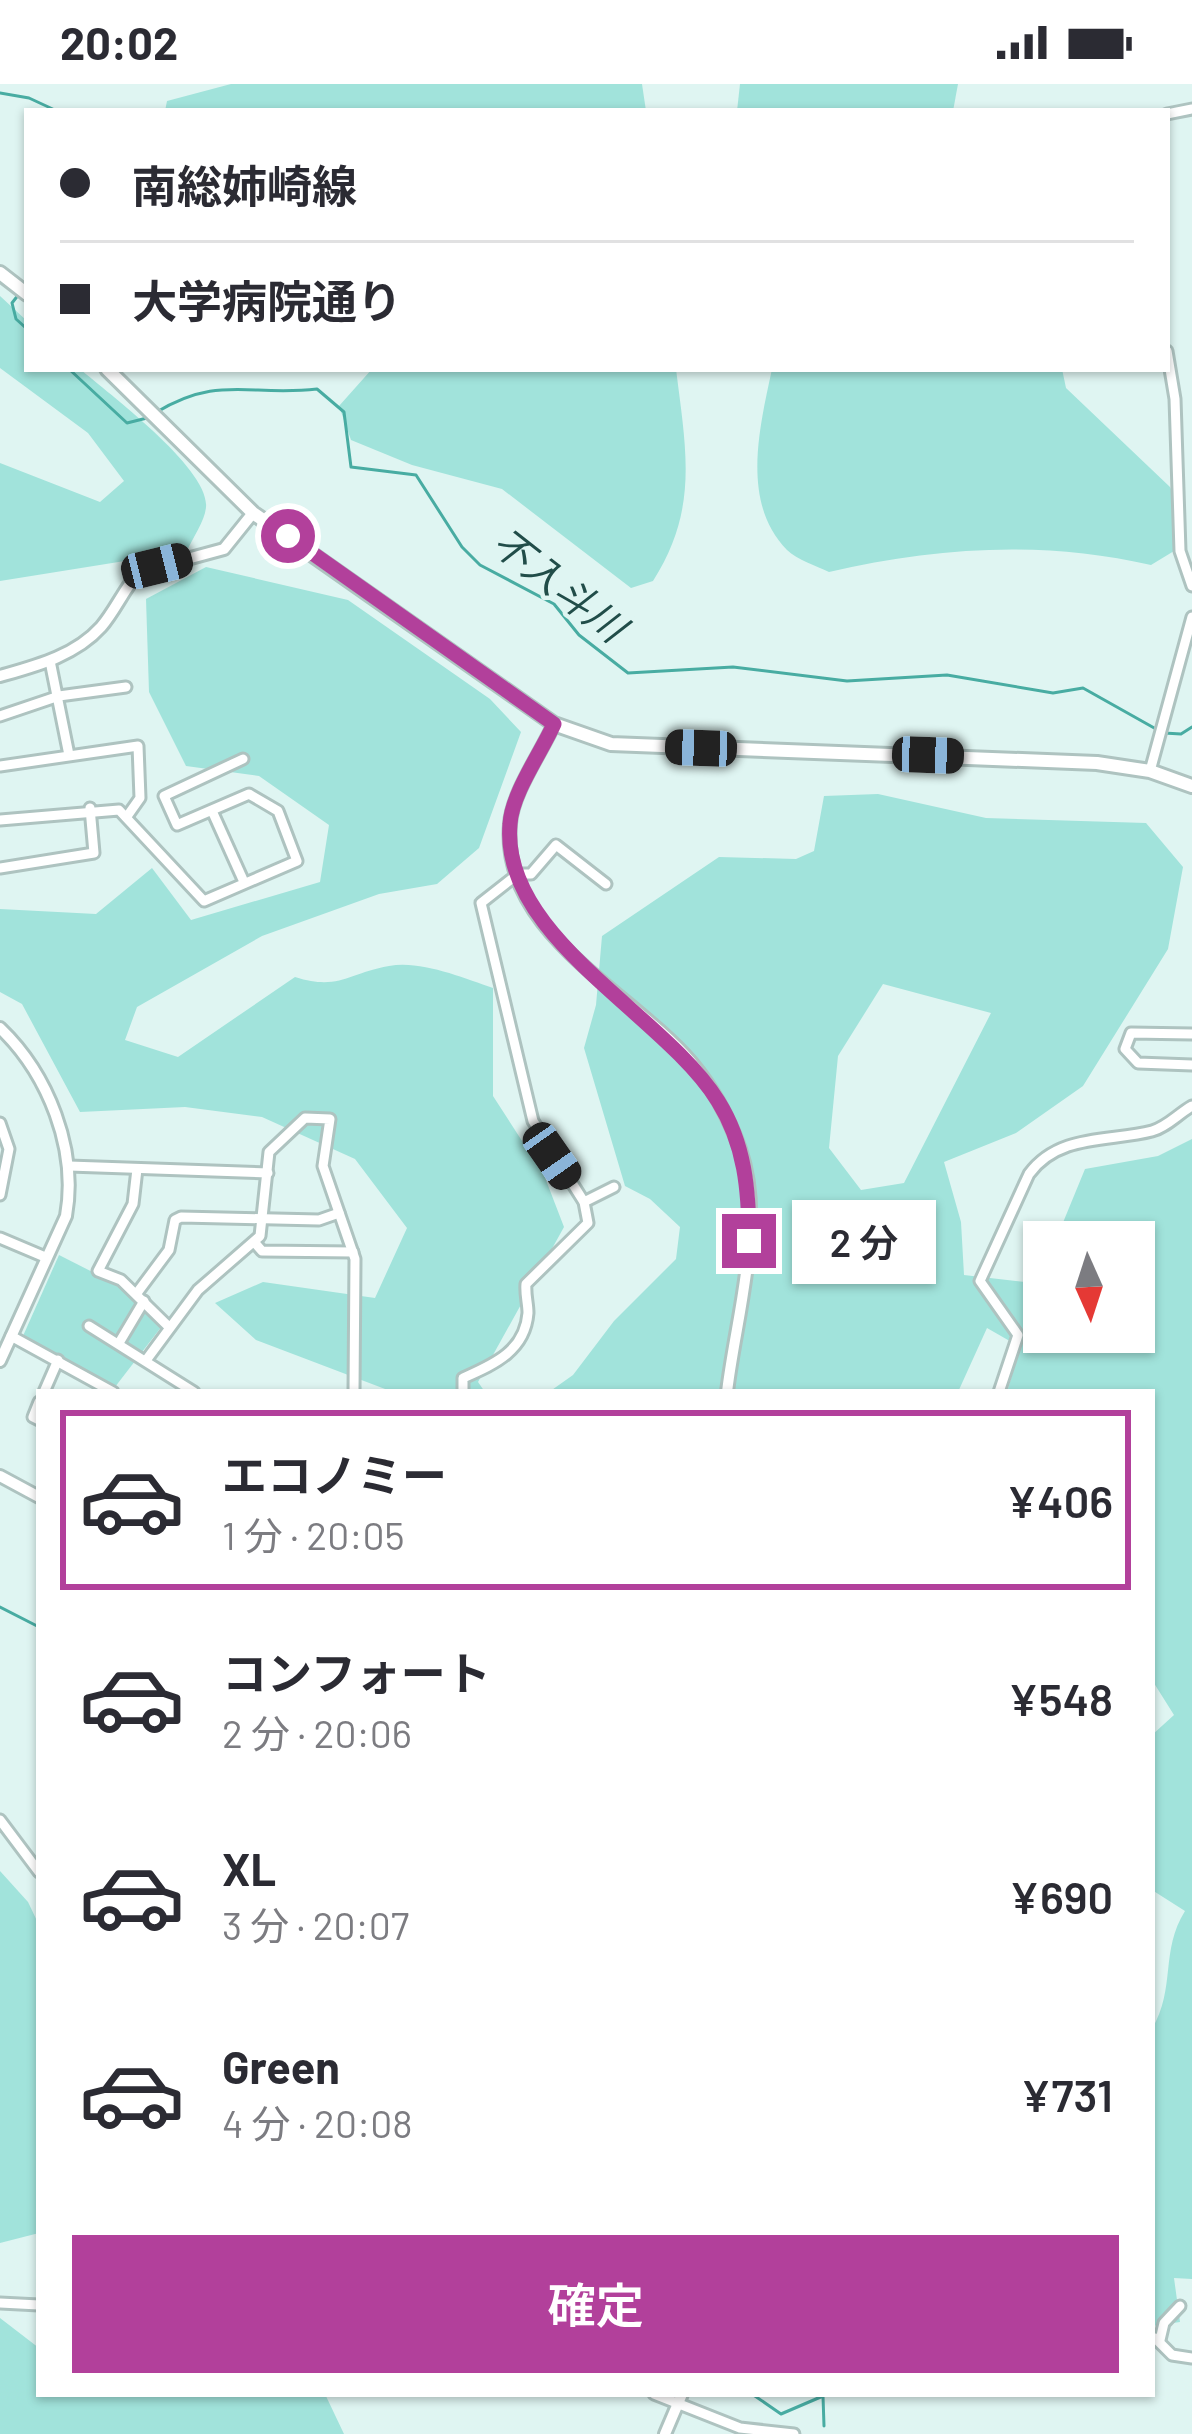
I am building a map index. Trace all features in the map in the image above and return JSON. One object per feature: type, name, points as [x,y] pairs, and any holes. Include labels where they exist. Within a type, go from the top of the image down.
[{"type":"main road","points":[[110,372],[253,513],[554,724],[610,744],[1019,758],[1150,771],[1192,786]]},
{"type":"street","points":[[1170,369],[1180,550],[1192,586]]},
{"type":"street","points":[[0,676],[50,662],[103,626],[139,572],[224,549],[253,513]]},
{"type":"street","points":[[1150,771],[1192,617]]},
{"type":"street","points":[[50,662],[69,755]]},
{"type":"street","points":[[0,716],[59,696],[126,687]]},
{"type":"street","points":[[554,724],[509,820],[518,874],[533,908],[568,950],[691,1062],[721,1104],[740,1149],[748,1182],[749,1241],[727,1389]]},
{"type":"street","points":[[0,766],[138,746],[140,798],[128,815]]},
{"type":"street","points":[[0,820],[110,806],[128,815],[204,901],[297,861],[278,811],[249,794],[177,825],[164,796],[243,759]]},
{"type":"street","points":[[0,868],[94,853],[89,808]]},
{"type":"street","points":[[212,813],[244,882]]},
{"type":"street","points":[[463,1389],[463,1378],[489,1369],[520,1338],[528,1314],[526,1284],[588,1223],[584,1202],[533,1121],[481,910],[483,897],[518,874],[531,874],[556,845],[606,884]]},
{"type":"street","points":[[0,1028],[22,1049],[63,1135],[69,1166],[66,1216],[0,1361]]},
{"type":"street","points":[[1192,1034],[1131,1034],[1124,1049],[1138,1063],[1192,1065]]},
{"type":"street","points":[[999,1389],[1018,1335],[980,1281],[1028,1174],[1070,1147],[1103,1135],[1152,1131],[1192,1106]]},
{"type":"street","points":[[147,1359],[207,1280],[255,1244],[266,1219],[269,1152],[305,1118],[330,1119],[322,1166],[353,1252],[354,1389]]},
{"type":"street","points":[[0,1123],[9,1149],[0,1195]]},
{"type":"street","points":[[69,1166],[268,1173]]},
{"type":"street","points":[[137,1169],[133,1204],[98,1270],[141,1297],[170,1327]]},
{"type":"street","points":[[584,1202],[614,1187]]},
{"type":"street","points":[[119,1343],[169,1250],[175,1220],[319,1220],[339,1213]]},
{"type":"street","points":[[0,1238],[45,1257]]},
{"type":"street","points":[[255,1244],[262,1251],[353,1252]]},
{"type":"street","points":[[89,1326],[190,1389]]},
{"type":"street","points":[[11,1336],[108,1389]]},
{"type":"street","points":[[45,1389],[58,1360]]},
{"type":"street","points":[[0,1476],[36,1494]]},
{"type":"street","points":[[0,1820],[36,1868]]},
{"type":"street","points":[[0,2303],[36,2305]]},
{"type":"street","points":[[1180,2306],[1164,2323],[1158,2339],[1165,2351],[1192,2358]]},
{"type":"street","points":[[665,2434],[680,2400],[740,2428],[794,2434]]},
{"type":"shaded area","points":[[231,84],[642,84],[646,108],[166,108],[167,101]]},
{"type":"shaded area","points":[[740,84],[958,84],[954,108],[737,108]]},
{"type":"shaded area","points":[[0,296],[24,318],[24,372],[84,372],[155,433],[192,473],[206,507],[187,551],[0,581],[0,463],[100,502],[124,481],[88,433],[0,368]]},
{"type":"shaded area","points":[[369,372],[676,372],[686,478],[668,555],[653,581],[631,588],[502,489],[412,465],[351,440],[339,406]]},
{"type":"shaded area","points":[[771,372],[1063,372],[1066,388],[1170,487],[1184,516],[1174,551],[1151,565],[1070,552],[990,550],[909,557],[829,572],[796,557],[772,531],[758,487],[759,439]]},
{"type":"shaded area","points":[[206,567],[348,600],[490,699],[521,732],[479,848],[437,884],[379,894],[262,936],[137,1007],[125,1040],[178,1057],[295,977],[333,982],[401,965],[442,971],[493,988],[493,1096],[544,1175],[564,1227],[478,1382],[483,1389],[385,1389],[256,1340],[215,1303],[263,1282],[375,1298],[407,1228],[355,1159],[262,1117],[185,1107],[80,1112],[22,1004],[0,992],[0,909],[96,914],[152,868],[191,920],[320,882],[329,825],[259,776],[186,766],[149,692],[146,599]]},
{"type":"shaded area","points":[[878,794],[986,818],[1146,823],[1183,867],[1168,949],[1083,1086],[1016,1133],[944,1162],[961,1222],[964,1275],[1023,1282],[1023,1353],[1155,1353],[1155,1221],[1064,1221],[1085,1169],[1158,1156],[1192,1139],[1192,2279],[1174,2278],[1180,2322],[1155,2326],[1155,2023],[1177,1926],[1185,1911],[1155,1892],[1155,1732],[1174,1715],[1155,1685],[1155,1389],[1008,1389],[1020,1347],[987,1328],[959,1389],[553,1389],[573,1375],[614,1321],[676,1259],[680,1227],[650,1199],[625,1186],[584,1048],[596,1005],[602,936],[719,857],[796,859],[814,851],[824,796]],"holes":[[[883,984],[991,1013],[904,1183],[861,1190],[829,1148],[838,1056]]]},
{"type":"shaded area","points":[[59,1255],[128,1290],[162,1326],[115,1387],[23,1336]]},
{"type":"shaded area","points":[[0,1871],[28,1902],[36,1919],[36,2234],[0,2243]]},
{"type":"shaded area","points":[[0,2318],[36,2346],[36,2397],[326,2397],[344,2434],[0,2434]]},
{"type":"waterway","name":"不入斗川","points":[[0,93],[51,108]]},
{"type":"waterway","name":"不入斗川","points":[[19,294],[12,303],[16,319],[24,326]]},
{"type":"waterway","name":"不入斗川","points":[[72,372],[127,423],[147,418]]},
{"type":"waterway","name":"不入斗川","points":[[155,413],[216,390],[317,389],[344,412],[351,467],[416,475],[462,547],[480,565],[554,604],[579,635],[628,673],[733,667],[847,681],[947,675],[1053,693],[1083,688],[1156,729]]},
{"type":"waterway","name":"不入斗川","points":[[1164,733],[1181,734],[1192,727]]},
{"type":"waterway","points":[[0,1607],[36,1625]]},
{"type":"waterway","points":[[756,2397],[781,2414],[821,2397]]},
{"type":"waterway","points":[[823,2397],[824,2426]]},
{"type":"route","points":[[288,536],[554,724],[509,820],[518,874],[533,908],[568,950],[691,1062],[721,1104],[748,1182],[749,1241]]}]
